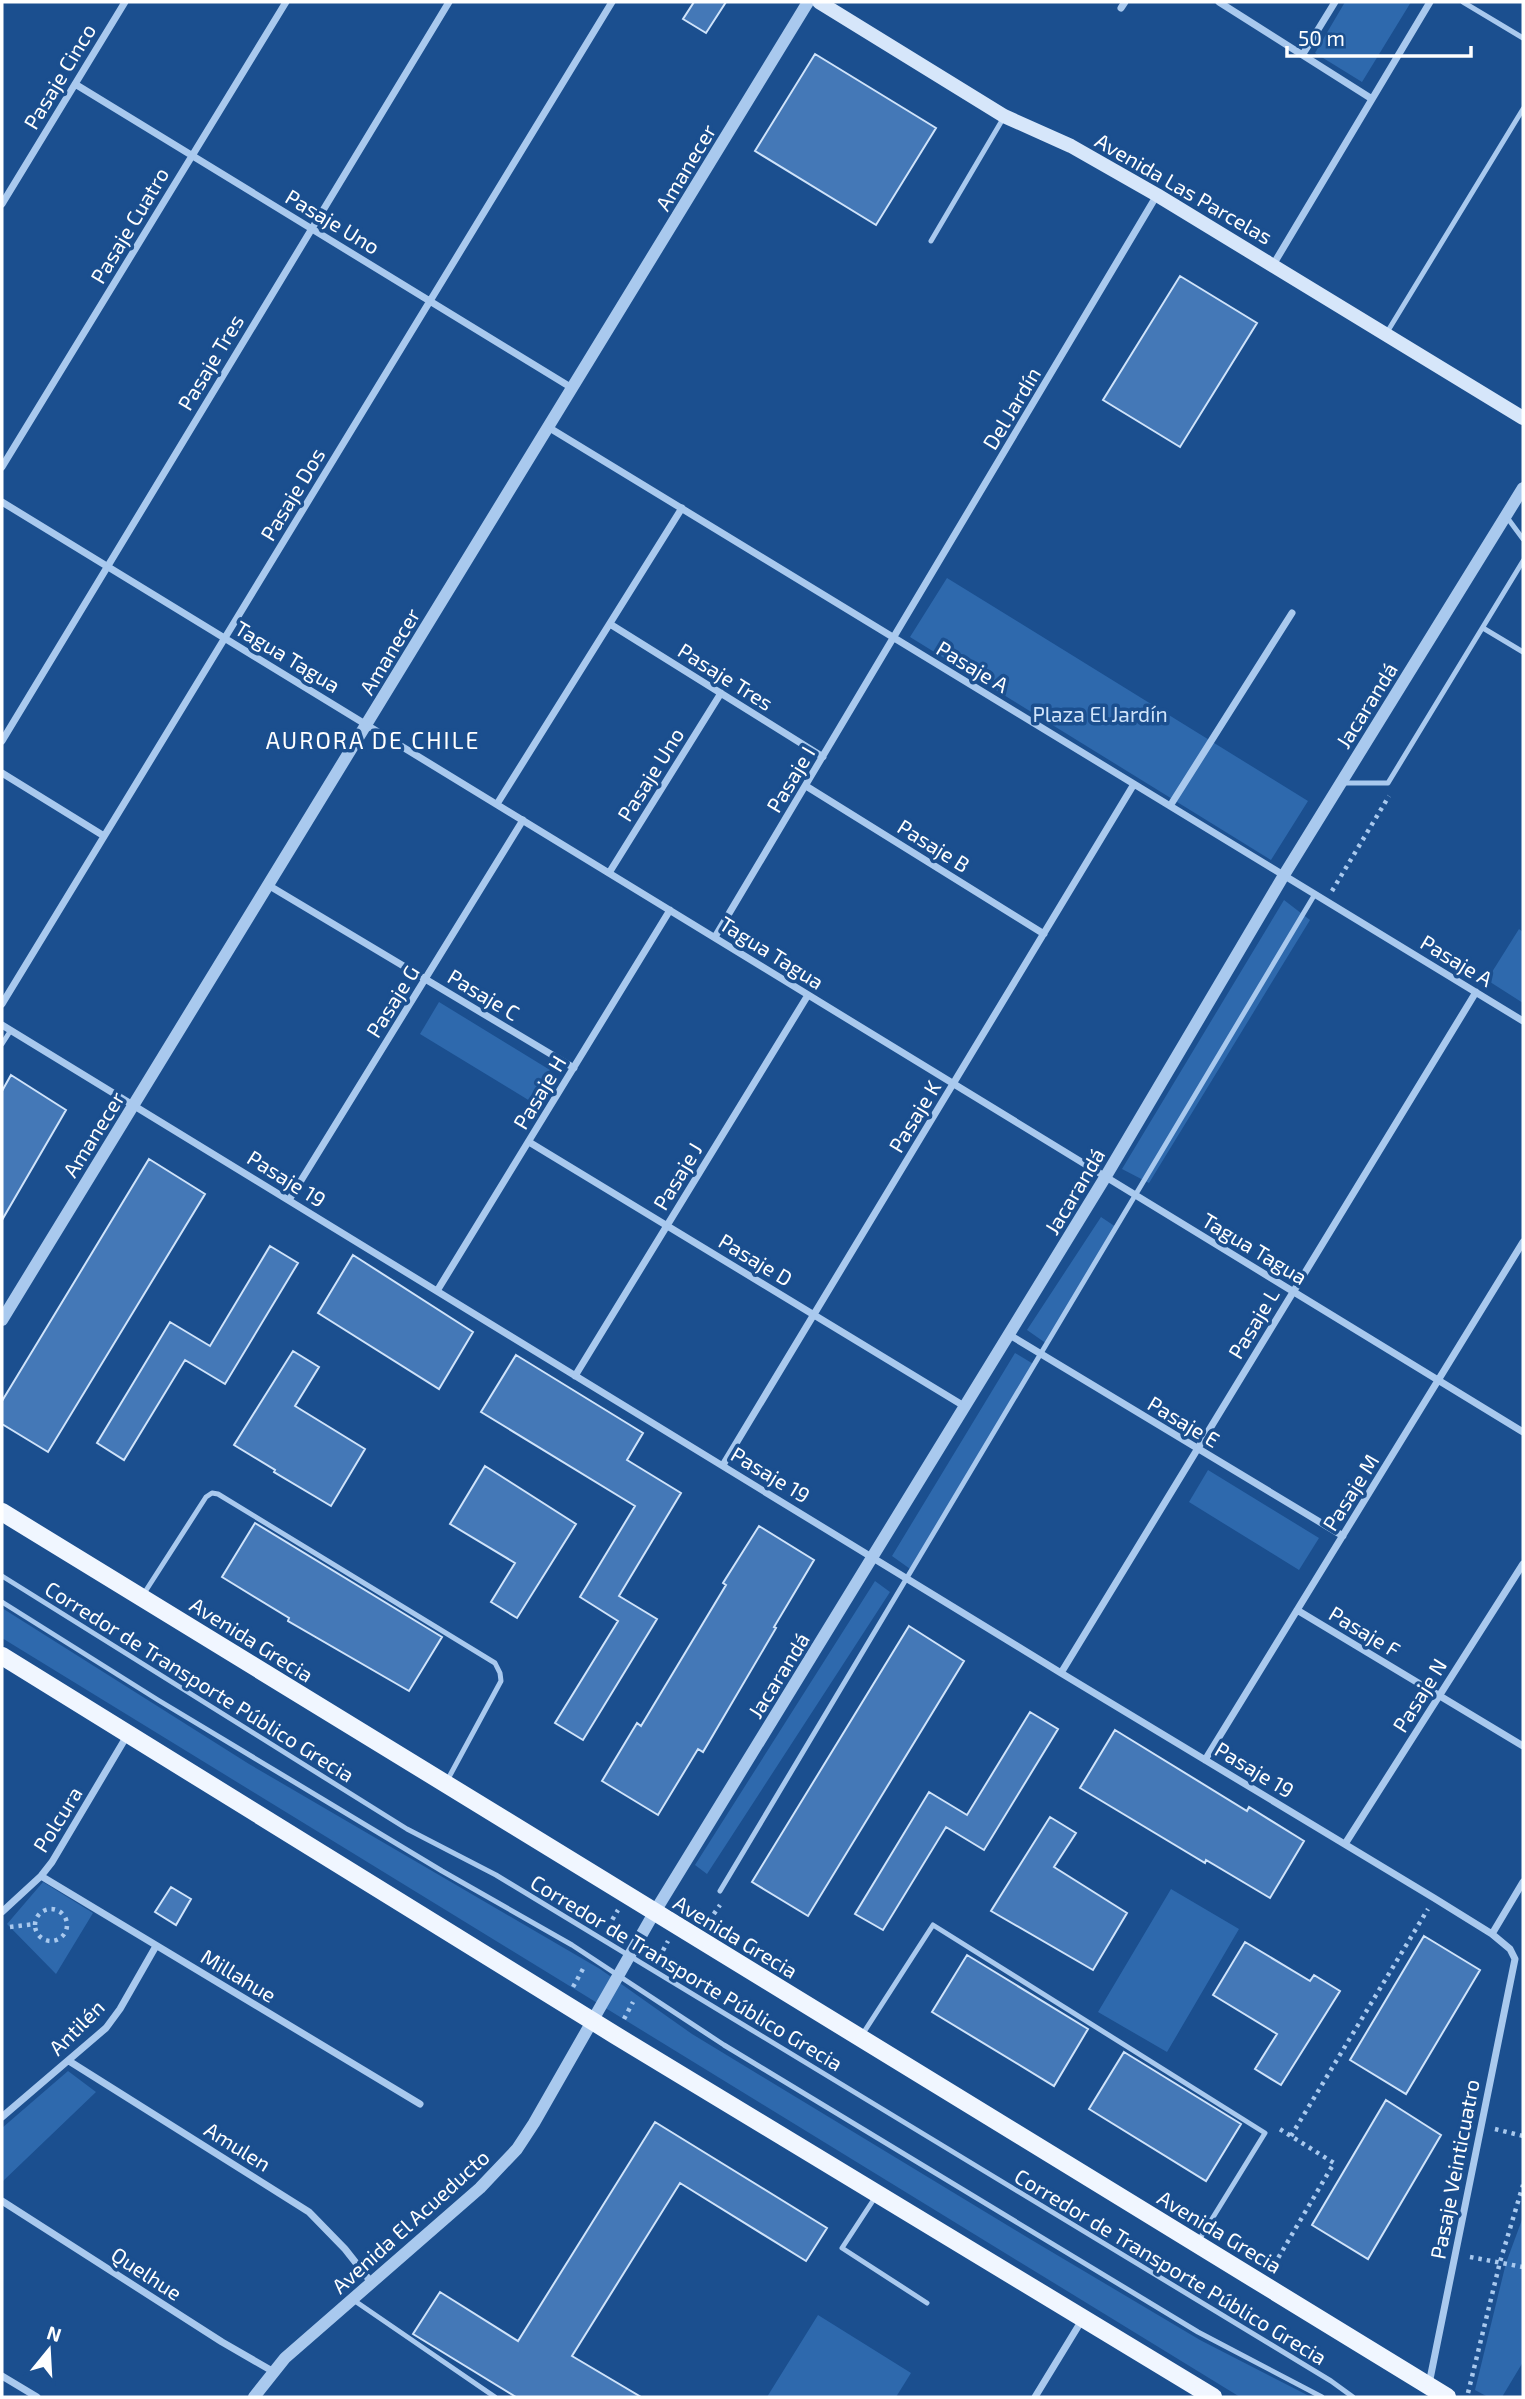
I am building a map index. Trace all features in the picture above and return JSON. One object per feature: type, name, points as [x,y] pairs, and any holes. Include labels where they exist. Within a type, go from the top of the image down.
[{"type":"main road","name":"Avenida Las Parcelas","points":[[819,2],[1004,116],[1071,146],[1157,195],[1523,418]]},
{"type":"main road","name":"Avenida Grecia","points":[[2,1512],[1447,2397]]},
{"type":"main road","points":[[2,1656],[592,2020],[1213,2397]]},
{"type":"street","name":"Pasaje Cinco","points":[[2,204],[125,2]]},
{"type":"street","name":"Pasaje Cuatro","points":[[2,467],[286,2]]},
{"type":"street","name":"Pasaje Tres","points":[[2,741],[449,2]]},
{"type":"street","name":"Pasaje Dos","points":[[2,1004],[612,2]]},
{"type":"street","name":"Amanecer","points":[[2,1320],[808,2]]},
{"type":"street","points":[[1219,2],[1372,99]]},
{"type":"street","points":[[1303,54],[1335,2]]},
{"type":"street","points":[[1273,265],[1430,2]]},
{"type":"street","name":"Pasaje Uno","points":[[75,84],[572,388]]},
{"type":"street","points":[[2,182],[12,188]]},
{"type":"street","name":"Del Jardín","points":[[895,638],[1157,195]]},
{"type":"street","name":"Pasaje A","points":[[548,427],[1523,1021]]},
{"type":"street","name":"Jacarandá","points":[[654,1913],[874,1558],[1106,1176],[1284,875],[1523,488]]},
{"type":"street","name":"Tagua Tagua","points":[[2,502],[1523,1432]]},
{"type":"street","points":[[498,804],[682,509]]},
{"type":"street","points":[[1170,806],[1292,613]]},
{"type":"street","name":"Pasaje Tres","points":[[610,624],[824,757]]},
{"type":"street","name":"Pasaje I","points":[[715,937],[895,638]]},
{"type":"street","name":"Pasaje Uno","points":[[609,873],[721,693]]},
{"type":"street","points":[[2,773],[104,836]]},
{"type":"street","name":"Pasaje K","points":[[723,1465],[1134,784]]},
{"type":"street","name":"Pasaje B","points":[[806,786],[1044,934]]},
{"type":"street","name":"Pasaje G","points":[[289,1200],[523,820]]},
{"type":"street","name":"Pasaje C","points":[[268,885],[573,1068]]},
{"type":"street","name":"Pasaje H","points":[[437,1291],[670,910]]},
{"type":"street","name":"Pasaje L","points":[[1061,1673],[1476,992]]},
{"type":"street","name":"Pasaje J","points":[[575,1376],[808,995]]},
{"type":"street","name":"Pasaje 19","points":[[2,1025],[1434,1898],[1492,1934],[1510,1949],[1515,1959]]},
{"type":"street","name":"Pasaje D","points":[[529,1142],[964,1406]]},
{"type":"street","name":"Pasaje M","points":[[1205,1760],[1523,1242]]},
{"type":"street","name":"Pasaje E","points":[[1008,1334],[1343,1536]]},
{"type":"street","name":"Pasaje N","points":[[1345,1844],[1523,1563]]},
{"type":"street","name":"Pasaje F","points":[[1297,1610],[1523,1746]]},
{"type":"street","name":"Polcura","points":[[2,1912],[41,1876],[62,1847],[128,1733]]},
{"type":"street","name":"Millahue","points":[[41,1876],[420,2104]]},
{"type":"street","points":[[1492,1934],[1523,1882]]},
{"type":"street","name":"Avenida El Acueducto","points":[[254,2397],[285,2358],[480,2188],[517,2148],[654,1913]]},
{"type":"street","name":"Antilén","points":[[2,2118],[92,2042],[114,2018],[156,1946]]},
{"type":"street","name":"Pasaje Veinticuatro","points":[[1429,2385],[1515,1959]]},
{"type":"street","name":"Amulen","points":[[69,2061],[309,2212],[337,2240],[371,2282]]},
{"type":"street","name":"Quelhue","points":[[2,2202],[222,2342],[274,2372]]},
{"type":"street","points":[[1035,2397],[1083,2317]]},
{"type":"street","points":[[2,2376],[37,2397]]},
{"type":"lane","points":[[1463,2],[1523,38]]},
{"type":"lane","points":[[1386,334],[1523,109]]},
{"type":"lane","points":[[931,241],[1004,116]]},
{"type":"lane","points":[[1506,516],[1523,539]]},
{"type":"lane","points":[[1340,783],[1388,783],[1523,561]]},
{"type":"lane","points":[[1483,628],[1523,652]]},
{"type":"lane","points":[[720,1891],[1315,894]]},
{"type":"lane","points":[[2,1044],[11,1030]]},
{"type":"lane","points":[[141,1598],[206,1497],[212,1493],[218,1494],[495,1663],[501,1681],[445,1784]]},
{"type":"lane","name":"Corredor de Transporte Público Grecia","points":[[2,1576],[407,1829],[496,1875],[1331,2381],[1353,2397]]},
{"type":"lane","name":"Corredor de Transporte Público Grecia","points":[[2,1602],[169,1707],[442,1871],[572,1945],[824,2106],[1198,2332],[1322,2397]]},
{"type":"lane","points":[[860,2037],[933,1925],[1265,2133],[1196,2244]]},
{"type":"lane","points":[[878,2193],[842,2248],[927,2303]]},
{"type":"lane","points":[[352,2299],[495,2397]]},
{"type":"path","points":[[1291,2136],[1434,1898]]},
{"type":"path","points":[[10,1927],[35,1924],[43,1912],[52,1909],[62,1914],[67,1929],[61,1938],[46,1940],[38,1934],[35,1924]]},
{"type":"path","points":[[1481,2126],[1523,2136]]},
{"type":"path","points":[[1467,2397],[1500,2262],[1523,2185]]},
{"type":"path","points":[[1455,2254],[1523,2267]]},
{"type":"green space","points":[[1345,2],[1411,2],[1362,82],[1315,53]]},
{"type":"green space","name":"Plaza El Jardín","points":[[947,578],[1308,801],[1271,860],[910,637]]},
{"type":"green space","points":[[1284,900],[1310,920],[1149,1183],[1122,1169]]},
{"type":"green space","points":[[1519,929],[1523,932],[1523,1003],[1487,980]]},
{"type":"green space","points":[[439,1002],[550,1070],[530,1101],[420,1034]]},
{"type":"green space","points":[[1101,1217],[1116,1227],[1047,1344],[1027,1330]]},
{"type":"green space","points":[[1015,1353],[1035,1365],[913,1571],[892,1556]]},
{"type":"green space","points":[[1208,1470],[1319,1538],[1299,1570],[1189,1502]]},
{"type":"green space","points":[[875,1581],[890,1592],[707,1874],[695,1865]]},
{"type":"green space","points":[[2,1608],[249,1764],[600,1969],[692,2034],[1030,2239],[1200,2340],[1311,2397],[1240,2397],[2,1638]]},
{"type":"green space","points":[[43,1882],[93,1913],[56,1974],[7,1924]]},
{"type":"green space","points":[[1171,1889],[1239,1929],[1167,2052],[1098,2012]]},
{"type":"green space","points":[[68,2071],[96,2092],[2,2182],[2,2128]]},
{"type":"green space","points":[[1523,2217],[1523,2362],[1502,2397],[1488,2397],[1475,2390],[1506,2263]]},
{"type":"green space","points":[[818,2315],[911,2373],[896,2397],[767,2397]]},
{"type":"building","points":[[694,2],[726,2],[706,33],[683,19]]},
{"type":"building","points":[[815,54],[936,128],[876,225],[755,151]]},
{"type":"building","points":[[1180,276],[1257,323],[1180,447],[1103,400]]},
{"type":"building","points":[[11,1075],[66,1110],[2,1220],[2,1091]]},
{"type":"building","points":[[149,1159],[205,1194],[48,1452],[2,1424],[2,1401]]},
{"type":"building","points":[[270,1246],[298,1263],[225,1384],[185,1360],[124,1460],[97,1443],[170,1322],[210,1346]]},
{"type":"building","points":[[353,1255],[473,1332],[439,1389],[318,1313]]},
{"type":"building","points":[[293,1351],[319,1367],[295,1406],[365,1449],[331,1506],[234,1445]]},
{"type":"building","points":[[516,1355],[643,1433],[627,1460],[681,1493],[619,1596],[657,1619],[583,1740],[555,1723],[618,1621],[580,1597],[635,1506],[481,1412]]},
{"type":"building","points":[[485,1466],[576,1524],[517,1618],[491,1602],[515,1563],[450,1524]]},
{"type":"building","points":[[255,1523],[442,1637],[409,1691],[288,1621],[289,1618],[222,1577]]},
{"type":"building","points":[[759,1526],[814,1560],[703,1752],[698,1749],[658,1815],[602,1781],[637,1723],[641,1726]]},
{"type":"building","points":[[909,1626],[964,1661],[808,1916],[752,1882]]},
{"type":"building","points":[[1030,1712],[1058,1729],[984,1850],[946,1827],[883,1930],[855,1914],[929,1792],[967,1815]]},
{"type":"building","points":[[1115,1730],[1247,1811],[1249,1807],[1304,1841],[1270,1898],[1206,1860],[1205,1863],[1080,1788]]},
{"type":"building","points":[[1050,1817],[1076,1833],[1054,1867],[1127,1913],[1093,1970],[991,1911]]},
{"type":"building","points":[[171,1887],[191,1899],[176,1925],[155,1912]]},
{"type":"building","points":[[1424,1936],[1480,1970],[1406,2094],[1350,2060]]},
{"type":"building","points":[[1245,1942],[1310,1981],[1314,1975],[1340,1991],[1281,2085],[1255,2069],[1277,2034],[1213,1995]]},
{"type":"building","points":[[967,1955],[1088,2029],[1054,2086],[932,2012]]},
{"type":"building","points":[[1124,2052],[1241,2124],[1206,2181],[1089,2109]]},
{"type":"building","points":[[1386,2100],[1441,2135],[1368,2259],[1312,2225]]},
{"type":"building","points":[[655,2122],[827,2228],[806,2261],[680,2183],[572,2356],[641,2397],[516,2397],[413,2334],[440,2292],[518,2341]]},
{"type":"district","name":"AURORA DE CHILE","points":[[373,740]]}]
